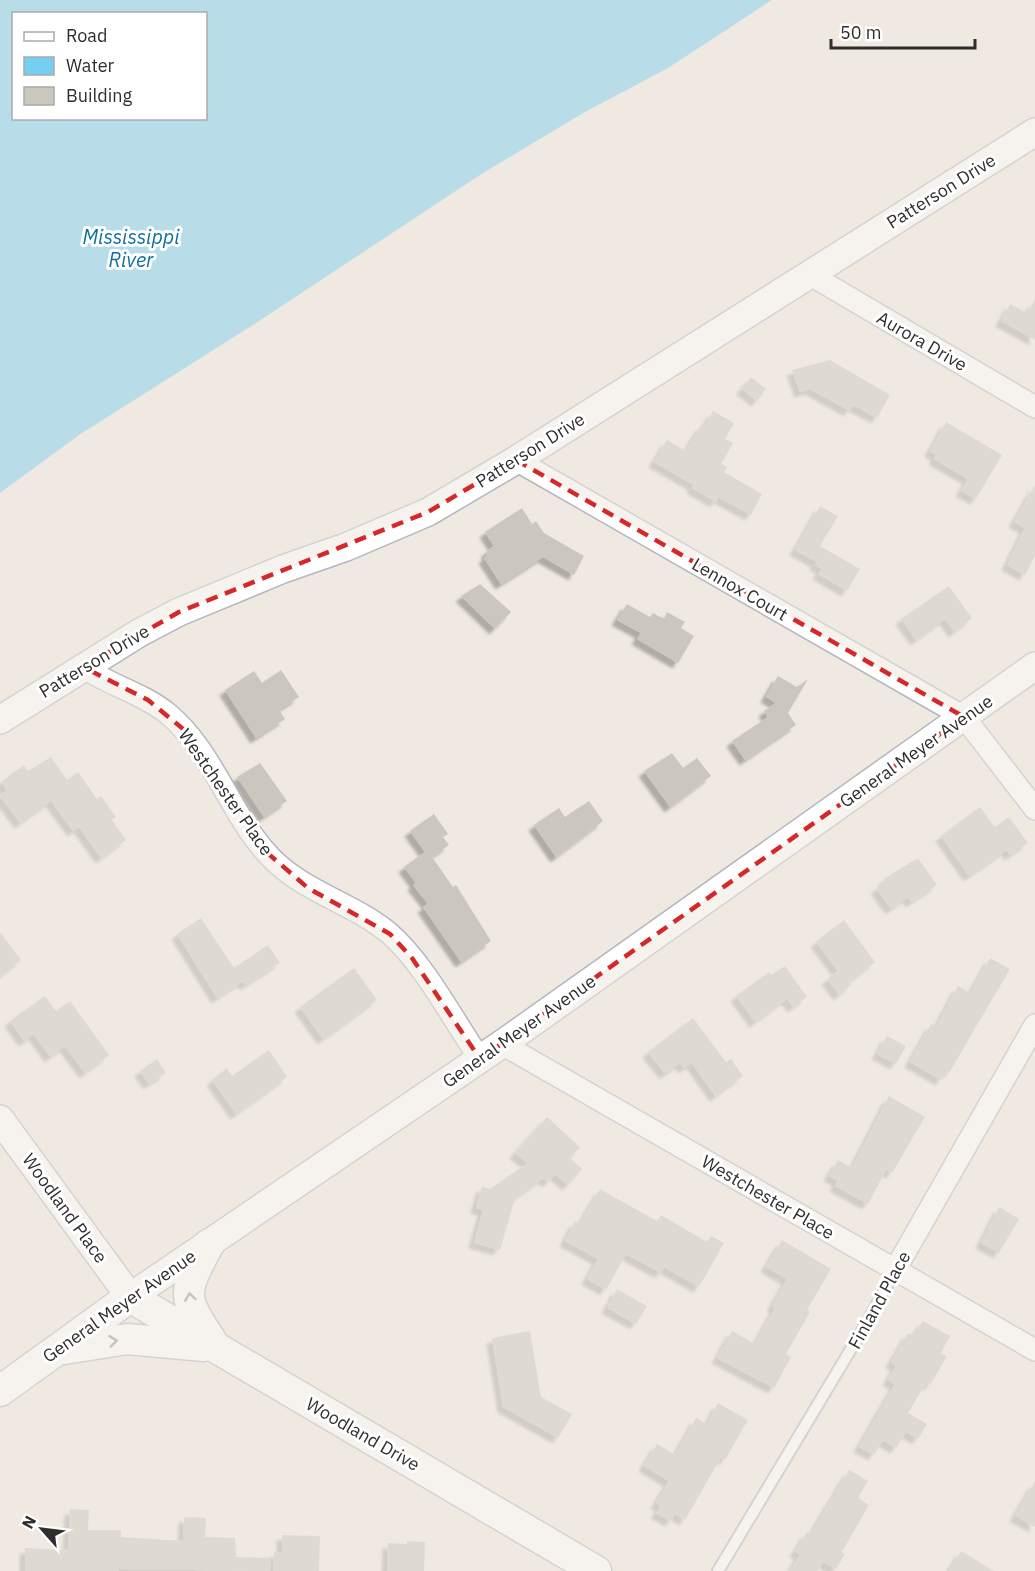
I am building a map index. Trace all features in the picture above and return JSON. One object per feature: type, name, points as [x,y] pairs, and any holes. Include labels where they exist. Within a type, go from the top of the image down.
[{"type":"main road","points":[[209,1244],[189,1281],[188,1296],[194,1315],[216,1348]]},
{"type":"main road","name":"Woodland Drive","points":[[130,1297],[591,1570]]},
{"type":"main road","name":"General Meyer Avenue","points":[[0,1391],[130,1297]]},
{"type":"main road","points":[[56,1351],[127,1340],[216,1348]]},
{"type":"street","name":"Patterson Drive","points":[[0,720],[83,667],[179,612],[356,543],[428,512],[516,460],[1035,132]]},
{"type":"street","name":"Aurora Drive","points":[[809,274],[1035,407]]},
{"type":"street","name":"Lennox Court","points":[[516,460],[964,717]]},
{"type":"street","name":"General Meyer Avenue","points":[[130,1297],[491,1052],[1035,666]]},
{"type":"street","name":"Westchester Place","points":[[83,667],[103,680],[147,700],[188,733],[264,850],[308,888],[370,920],[390,934],[491,1052],[896,1270],[1035,1350]]},
{"type":"street","points":[[964,717],[1035,809]]},
{"type":"street","name":"Finland Place","points":[[896,1270],[1035,1026]]},
{"type":"street","name":"Woodland Place","points":[[0,1119],[130,1297]]},
{"type":"lane","name":"Finland Place","points":[[718,1571],[896,1270]]},
{"type":"highlighted area","points":[[516,460],[964,717],[480,1059],[412,958],[390,934],[308,888],[264,850],[188,733],[148,700],[83,667],[179,612],[428,512]]},
{"type":"water","name":"Mississippi River","points":[[0,0],[772,0],[668,68],[585,112],[483,173],[259,321],[79,435],[0,493]]},
{"type":"building","points":[[1035,299],[1035,340],[1001,321],[1010,304],[1027,313]]},
{"type":"building","points":[[830,360],[890,395],[877,418],[853,405],[850,411],[810,389],[800,392],[792,370]]},
{"type":"building","points":[[751,377],[766,389],[757,401],[742,389]]},
{"type":"building","points":[[713,411],[734,423],[725,439],[733,443],[721,464],[727,467],[724,472],[762,494],[751,515],[718,497],[716,502],[692,488],[694,485],[654,462],[667,440],[686,451],[701,425],[704,427]]},
{"type":"building","points":[[946,422],[1002,455],[976,499],[961,491],[968,479],[934,459],[936,455],[930,451]]},
{"type":"building","points":[[1035,485],[1035,556],[1025,575],[1007,565],[1025,528],[1014,522]]},
{"type":"building","points":[[820,506],[838,516],[820,546],[860,569],[847,591],[818,574],[822,569],[815,565],[817,562],[795,550]]},
{"type":"building","points":[[522,508],[532,524],[536,521],[544,533],[584,556],[574,575],[543,557],[501,584],[484,558],[488,555],[486,552],[494,546],[485,532]]},
{"type":"building","points":[[480,584],[511,612],[495,629],[461,596]]},
{"type":"building","points":[[949,586],[972,618],[954,632],[945,619],[916,640],[901,619]]},
{"type":"building","points":[[627,604],[650,617],[653,613],[664,619],[667,612],[685,622],[681,628],[694,636],[678,663],[637,639],[641,633],[617,620]]},
{"type":"building","points":[[281,670],[299,697],[279,710],[285,719],[256,738],[225,690],[254,671],[262,683]]},
{"type":"building","points":[[778,676],[797,687],[808,679],[788,713],[796,725],[745,760],[732,741],[768,717],[764,711],[776,703],[766,697]]},
{"type":"building","points":[[672,753],[683,768],[697,758],[711,776],[670,807],[644,771]]},
{"type":"building","points":[[51,757],[67,780],[78,772],[97,799],[101,796],[116,817],[112,820],[126,840],[101,858],[79,827],[73,831],[51,801],[20,823],[0,796],[7,790],[1,782],[24,765],[28,771]]},
{"type":"building","points":[[260,763],[287,801],[264,817],[237,777]]},
{"type":"building","points":[[589,801],[603,821],[556,857],[534,825],[559,808],[565,817]]},
{"type":"building","points":[[980,807],[995,827],[1009,817],[1028,843],[1010,855],[1007,850],[969,876],[941,836]]},
{"type":"building","points":[[434,814],[448,834],[443,837],[449,845],[432,857],[453,887],[456,885],[491,941],[461,962],[423,907],[428,904],[413,885],[416,883],[404,867],[425,852],[410,831]]},
{"type":"building","points":[[918,858],[937,885],[911,902],[908,897],[891,909],[876,888],[886,882],[884,879]]},
{"type":"building","points":[[201,918],[234,968],[268,945],[280,963],[245,985],[243,981],[217,998],[177,934]]},
{"type":"building","points":[[844,920],[875,962],[849,982],[851,985],[839,995],[827,979],[838,971],[816,942]]},
{"type":"building","points":[[0,932],[21,960],[0,976]]},
{"type":"building","points":[[990,958],[1010,969],[949,1073],[946,1071],[941,1080],[910,1062],[931,1024],[936,1027],[958,986],[970,993]]},
{"type":"building","points":[[785,966],[807,997],[793,1007],[787,999],[755,1022],[736,996],[769,972],[771,975]]},
{"type":"building","points":[[354,968],[377,1000],[323,1039],[300,1007]]},
{"type":"building","points":[[45,996],[56,1011],[70,1001],[109,1055],[85,1073],[65,1046],[50,1057],[34,1034],[24,1041],[10,1021]]},
{"type":"building","points":[[693,1018],[726,1062],[731,1059],[743,1076],[715,1096],[692,1063],[684,1068],[680,1063],[665,1074],[648,1052]]},
{"type":"building","points":[[887,1036],[906,1046],[896,1064],[877,1054]]},
{"type":"building","points":[[269,1050],[287,1077],[236,1114],[212,1080],[227,1068],[232,1076]]},
{"type":"building","points":[[157,1059],[166,1073],[149,1084],[140,1071]]},
{"type":"building","points":[[889,1096],[925,1117],[892,1173],[886,1170],[868,1204],[835,1186],[838,1181],[829,1176],[838,1160],[852,1168]]},
{"type":"building","points":[[547,1117],[580,1147],[570,1158],[582,1169],[568,1185],[555,1174],[548,1182],[543,1178],[515,1198],[500,1250],[474,1243],[483,1210],[476,1208],[482,1186],[490,1189],[528,1163],[515,1153]]},
{"type":"building","points":[[600,1189],[657,1221],[661,1215],[707,1242],[711,1236],[724,1243],[699,1287],[664,1267],[661,1273],[626,1254],[606,1290],[587,1279],[598,1259],[565,1241],[575,1221],[580,1224]]},
{"type":"building","points":[[999,1207],[1019,1219],[999,1253],[981,1243]]},
{"type":"building","points":[[782,1240],[831,1269],[807,1310],[810,1312],[786,1354],[791,1357],[774,1388],[717,1358],[732,1331],[755,1344],[775,1308],[772,1306],[787,1279],[766,1267]]},
{"type":"building","points":[[617,1289],[647,1306],[636,1324],[607,1308]]},
{"type":"building","points":[[923,1321],[950,1336],[941,1353],[947,1356],[930,1385],[926,1383],[908,1413],[927,1424],[918,1439],[906,1432],[896,1448],[883,1440],[874,1455],[859,1447],[895,1384],[888,1380],[896,1366],[891,1362],[908,1333],[913,1336]]},
{"type":"building","points":[[530,1331],[541,1397],[572,1414],[558,1438],[503,1407],[492,1338]]},
{"type":"building","points":[[718,1403],[748,1420],[725,1460],[721,1457],[685,1520],[675,1514],[671,1521],[656,1513],[661,1506],[656,1503],[669,1481],[644,1466],[657,1444],[675,1455],[696,1418],[707,1424]]},
{"type":"building","points":[[849,1470],[868,1481],[858,1498],[869,1505],[842,1552],[845,1554],[836,1569],[823,1562],[818,1571],[790,1571],[800,1554],[795,1552],[807,1532],[811,1534]]},
{"type":"building","points":[[1035,1481],[1035,1527],[1015,1516]]},
{"type":"building","points":[[70,1509],[89,1510],[88,1530],[121,1530],[121,1537],[183,1541],[184,1517],[206,1518],[205,1537],[235,1538],[236,1557],[271,1558],[270,1571],[119,1569],[119,1571],[25,1571],[25,1548],[68,1550]]},
{"type":"building","points":[[282,1535],[320,1536],[319,1571],[273,1571],[274,1552],[282,1552]]},
{"type":"building","points":[[407,1541],[425,1542],[424,1571],[387,1571],[388,1543],[407,1544]]},
{"type":"building","points":[[961,1551],[994,1571],[949,1571]]}]
